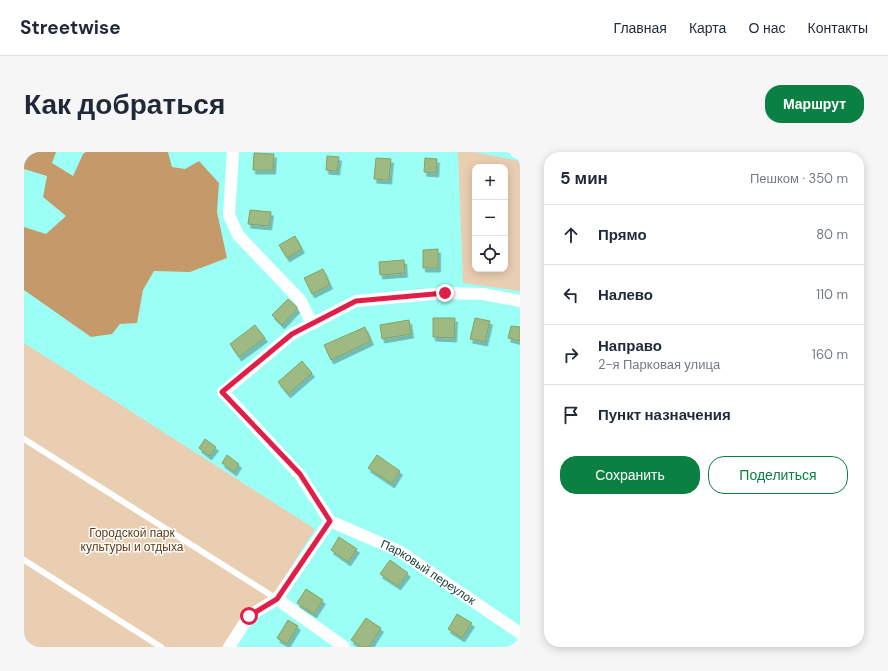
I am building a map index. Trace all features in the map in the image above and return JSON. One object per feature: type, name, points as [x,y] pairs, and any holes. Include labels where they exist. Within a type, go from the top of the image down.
[{"type":"street","points":[[234,152],[229,215],[238,235],[301,300],[312,324]]},
{"type":"street","points":[[516,152],[520,153]]},
{"type":"street","points":[[229,647],[249,616],[277,599],[330,521],[300,474],[222,392],[292,334],[356,301],[445,293],[483,294],[520,301]]},
{"type":"street","name":"Парковый переулок","points":[[330,521],[399,551],[520,633]]},
{"type":"street","points":[[277,599],[344,647]]},
{"type":"lane","points":[[24,439],[277,599]]},
{"type":"lane","points":[[24,560],[161,647]]},
{"type":"green space","points":[[458,152],[474,152],[520,161],[520,291],[463,283]]},
{"type":"green space","name":"Городской парк культуры и отдыха","points":[[24,343],[315,529],[274,594],[249,609],[225,647],[24,647]]},
{"type":"shaded area","points":[[24,152],[56,152],[52,163],[73,176],[83,154],[86,152],[168,152],[172,167],[185,169],[199,161],[219,183],[217,212],[227,258],[190,272],[154,271],[143,290],[137,323],[120,324],[112,334],[91,337],[24,290],[24,227],[46,234],[66,216],[43,197],[47,176],[24,169]]},
{"type":"building","points":[[254,153],[274,154],[273,170],[253,170]]},
{"type":"building","points":[[327,156],[339,157],[337,171],[326,170]]},
{"type":"building","points":[[376,158],[391,159],[389,180],[374,179]]},
{"type":"building","points":[[425,158],[437,159],[436,173],[424,172]]},
{"type":"building","points":[[250,210],[271,212],[269,226],[248,224]]},
{"type":"building","points":[[295,236],[302,249],[287,258],[279,245]]},
{"type":"building","points":[[438,249],[438,268],[423,268],[423,250]]},
{"type":"building","points":[[404,260],[405,273],[380,275],[379,262]]},
{"type":"building","points":[[323,269],[330,285],[312,294],[304,278]]},
{"type":"building","points":[[288,299],[298,308],[282,325],[272,315]]},
{"type":"building","points":[[433,318],[455,318],[454,338],[433,337]]},
{"type":"building","points":[[475,318],[490,321],[485,342],[470,339]]},
{"type":"building","points":[[409,320],[411,334],[382,339],[380,325]]},
{"type":"building","points":[[255,325],[265,338],[239,357],[230,344]]},
{"type":"building","points":[[511,326],[520,327],[520,341],[508,338]]},
{"type":"building","points":[[365,327],[371,341],[331,360],[324,345]]},
{"type":"building","points":[[302,361],[312,373],[288,394],[278,382]]},
{"type":"building","points":[[205,439],[216,447],[209,456],[199,448]]},
{"type":"building","points":[[227,455],[239,464],[234,472],[222,463]]},
{"type":"building","points":[[377,455],[400,471],[392,484],[368,468]]},
{"type":"building","points":[[339,537],[357,549],[348,562],[331,550]]},
{"type":"building","points":[[390,560],[408,573],[398,586],[380,574]]},
{"type":"building","points":[[306,589],[323,600],[314,614],[297,603]]},
{"type":"building","points":[[457,614],[472,623],[462,638],[448,629]]},
{"type":"building","points":[[366,618],[381,628],[369,647],[361,647],[351,640]]},
{"type":"building","points":[[288,620],[298,626],[287,644],[277,638]]},
{"type":"route","points":[[249,616],[277,599],[330,521],[300,474],[222,392],[292,334],[356,301],[445,293]]}]
